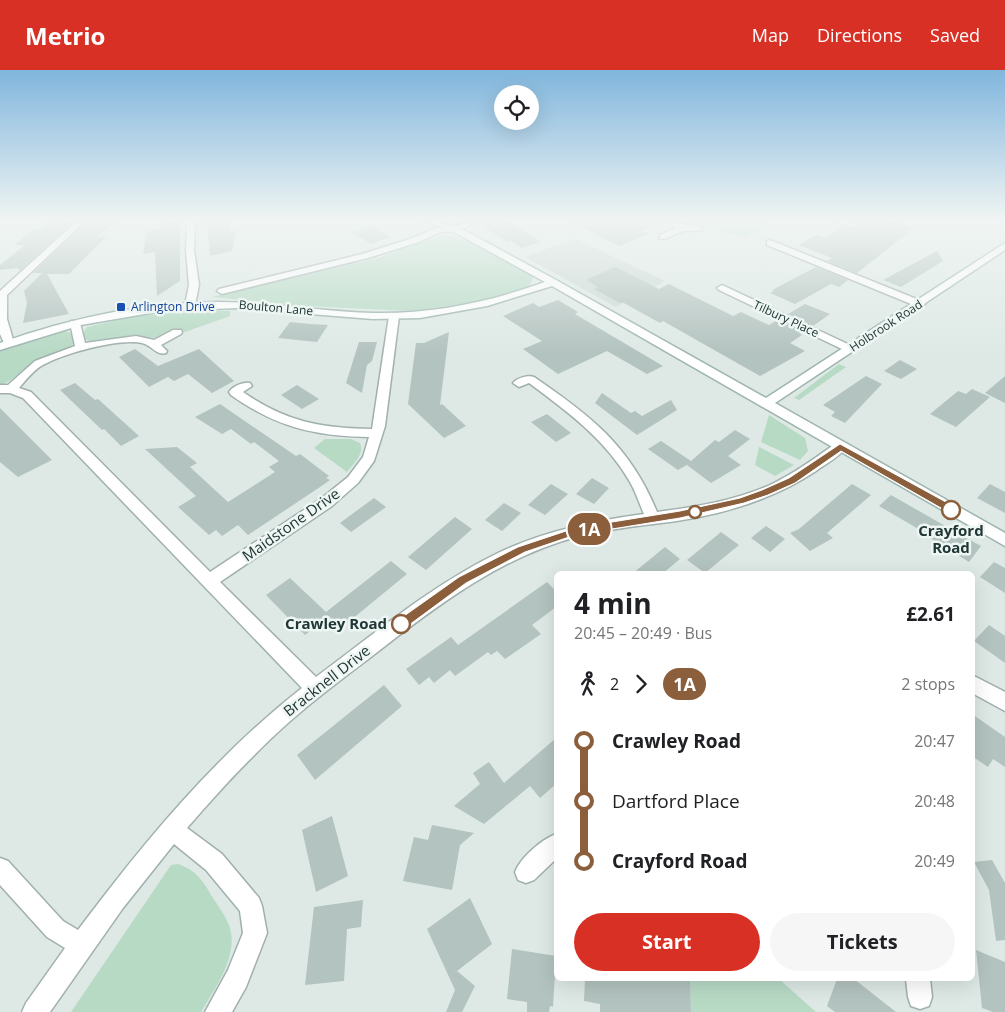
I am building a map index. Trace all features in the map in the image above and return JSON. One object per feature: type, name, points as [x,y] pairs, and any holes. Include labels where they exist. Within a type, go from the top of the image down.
[{"type":"street","points":[[5,345],[0,296],[33,265]]},
{"type":"street","points":[[190,306],[194,285],[192,265]]},
{"type":"street","name":"Boulton Lane","points":[[222,291],[328,265]]},
{"type":"street","points":[[521,265],[1005,540]]},
{"type":"street","points":[[824,265],[920,304]]},
{"type":"street","name":"Holbrook Road","points":[[766,404],[980,265]]},
{"type":"street","points":[[0,281],[15,281]]},
{"type":"street","name":"Boulton Lane","points":[[5,345],[75,324],[126,312],[190,306],[233,305],[353,315],[394,316],[438,313],[473,308],[513,297],[553,282]]},
{"type":"street","name":"Tilbury Place","points":[[722,288],[850,349]]},
{"type":"street","name":"Maidstone Drive","points":[[210,580],[343,490],[353,480],[368,458],[377,433],[394,316]]},
{"type":"street","points":[[75,324],[81,348]]},
{"type":"street","points":[[6,389],[42,361],[81,348],[127,340],[143,340],[158,347],[177,332]]},
{"type":"street","points":[[519,383],[530,379],[578,413],[598,430],[626,463],[637,482],[653,519]]},
{"type":"street","points":[[246,386],[234,392],[258,410],[279,420],[324,431],[377,433]]},
{"type":"street","points":[[6,389],[28,395],[316,689]]},
{"type":"street","name":"Bracknell Drive","points":[[35,1012],[80,944],[197,800],[271,726],[316,689],[433,600],[487,566],[521,550],[575,532],[731,504],[765,493],[792,480],[840,447]]},
{"type":"street","points":[[975,686],[1005,702]]},
{"type":"street","points":[[173,830],[214,862],[251,906],[255,933],[237,978],[218,1012]]},
{"type":"street","points":[[526,872],[554,851]]},
{"type":"street","points":[[0,869],[55,929],[80,944]]},
{"type":"shaded area","points":[[539,265],[631,265],[665,281],[616,307]]},
{"type":"green space","points":[[348,265],[512,265],[533,277],[527,288],[478,302],[411,311],[305,306],[212,297]]},
{"type":"green space","points":[[179,311],[230,311],[230,316],[185,332],[178,329],[158,338],[130,336],[94,342],[83,339],[84,331],[87,327],[131,317]]},
{"type":"green space","points":[[64,331],[72,333],[75,340],[69,348],[37,361],[6,383],[0,385],[0,351]]},
{"type":"green space","points":[[839,364],[846,367],[799,400],[794,398]]},
{"type":"green space","points":[[769,415],[805,438],[808,451],[800,460],[761,442]]},
{"type":"green space","points":[[325,439],[351,439],[360,443],[360,455],[347,472],[314,448]]},
{"type":"green space","points":[[759,447],[794,465],[775,476],[755,465]]},
{"type":"green space","points":[[178,864],[193,872],[205,885],[225,917],[232,936],[229,959],[219,982],[201,1012],[71,1012],[171,865]]},
{"type":"green space","points":[[690,981],[781,981],[816,1012],[691,1012]]},
{"type":"building","points":[[0,265],[26,265],[19,271],[18,268],[0,270]]},
{"type":"building","points":[[41,265],[78,265],[69,274],[47,274],[69,314],[23,323],[27,303],[24,291],[42,273],[33,273]]},
{"type":"building","points":[[156,265],[180,265],[180,281],[157,296]]},
{"type":"building","points":[[837,265],[867,265],[857,273]]},
{"type":"building","points":[[911,265],[937,265],[901,287],[883,280]]},
{"type":"building","points":[[615,267],[659,289],[669,284],[733,316],[741,312],[769,325],[777,320],[803,332],[800,334],[802,335],[790,343],[805,351],[760,376],[663,321],[660,323],[594,289],[598,287],[586,280]]},
{"type":"building","points":[[816,267],[848,280],[839,287],[831,284],[795,304],[770,293],[774,291],[772,290]]},
{"type":"building","points":[[558,300],[578,312],[575,314],[663,366],[647,374],[607,351],[558,374],[523,349],[542,341],[503,316],[533,303],[539,307]]},
{"type":"building","points":[[805,304],[830,314],[813,326],[788,314]]},
{"type":"building","points":[[290,322],[328,325],[317,342],[278,338]]},
{"type":"building","points":[[449,332],[440,405],[442,404],[466,426],[444,438],[408,404],[416,343],[424,343]]},
{"type":"building","points":[[359,342],[377,342],[372,361],[367,365],[362,393],[346,383]]},
{"type":"building","points":[[135,349],[158,366],[199,349],[234,381],[212,393],[188,374],[174,381],[168,377],[149,387],[119,357]]},
{"type":"building","points":[[900,360],[917,369],[901,379],[884,371]]},
{"type":"building","points":[[866,376],[882,384],[845,423],[831,416],[835,412],[823,405]]},
{"type":"building","points":[[1005,376],[1005,403],[985,393]]},
{"type":"building","points":[[75,383],[95,400],[98,399],[139,436],[121,446],[60,390]]},
{"type":"building","points":[[297,385],[319,399],[302,409],[281,395]]},
{"type":"building","points":[[972,389],[990,397],[956,427],[930,414],[958,391],[966,394]]},
{"type":"building","points":[[602,393],[631,413],[635,411],[642,416],[671,400],[677,410],[637,435],[595,403]]},
{"type":"building","points":[[220,404],[296,456],[300,454],[329,476],[326,478],[330,480],[248,535],[238,525],[222,536],[216,530],[209,535],[178,507],[196,496],[145,449],[177,447],[197,463],[190,467],[228,502],[275,472],[269,467],[279,461],[254,442],[251,444],[231,429],[222,434],[195,417]]},
{"type":"building","points":[[0,408],[52,460],[18,477],[0,462]]},
{"type":"building","points":[[547,414],[571,433],[556,442],[531,422]]},
{"type":"building","points":[[735,430],[750,439],[728,456],[741,465],[711,483],[687,465],[690,463],[678,470],[648,449],[661,441],[691,461],[715,440],[719,442]]},
{"type":"building","points":[[592,478],[609,488],[594,504],[576,494]]},
{"type":"building","points":[[551,484],[568,494],[545,515],[528,505]]},
{"type":"building","points":[[852,484],[871,495],[827,533],[833,538],[810,551],[790,533],[799,529]]},
{"type":"building","points":[[990,484],[1005,492],[1005,513],[977,498]]},
{"type":"building","points":[[891,495],[981,546],[969,562],[930,538],[932,537],[879,506]]},
{"type":"building","points":[[374,498],[386,507],[351,532],[340,523]]},
{"type":"building","points":[[504,503],[521,513],[502,531],[485,520]]},
{"type":"building","points":[[455,517],[472,529],[426,570],[408,557]]},
{"type":"building","points":[[766,526],[785,539],[770,552],[751,538]]},
{"type":"building","points":[[721,532],[739,545],[707,571],[702,571],[687,560]]},
{"type":"building","points":[[665,547],[680,559],[666,571],[636,571]]},
{"type":"building","points":[[391,561],[407,574],[340,629],[329,616],[305,635],[266,595],[290,578],[326,612]]},
{"type":"building","points":[[994,562],[1005,568],[1005,593],[980,577]]},
{"type":"building","points":[[547,582],[554,589],[554,608],[532,625],[541,634],[505,659],[497,651],[491,655],[488,652],[455,676],[450,670],[434,683],[429,677],[419,685],[406,669],[451,637],[458,645]]},
{"type":"building","points":[[989,625],[1005,636],[1005,663],[975,642]]},
{"type":"building","points":[[384,685],[402,706],[315,780],[297,755]]},
{"type":"building","points":[[975,716],[1005,737],[1005,767],[993,759],[988,767],[975,758]]},
{"type":"building","points":[[554,740],[554,786],[540,798],[530,786],[484,824],[454,806],[480,784],[473,773],[489,762],[504,783]]},
{"type":"building","points":[[332,816],[348,876],[316,892],[302,830]]},
{"type":"building","points":[[432,825],[474,833],[460,845],[452,890],[403,881],[414,837],[428,840]]},
{"type":"building","points":[[992,860],[1005,883],[1005,940],[996,941],[989,890],[975,862]]},
{"type":"building","points":[[470,898],[492,944],[457,971],[475,986],[462,1012],[446,1012],[455,990],[427,929]]},
{"type":"building","points":[[363,900],[361,927],[347,929],[344,981],[305,985],[314,907]]},
{"type":"building","points":[[512,949],[554,956],[553,1007],[550,1006],[549,1012],[527,1012],[527,1002],[507,999]]},
{"type":"building","points":[[976,950],[1005,962],[1005,1012],[993,1012],[982,1008]]},
{"type":"building","points":[[585,981],[690,981],[691,1012],[600,1012],[600,1004],[584,1001]]},
{"type":"building","points":[[836,981],[857,981],[896,1012],[835,1012],[827,1006]]},
{"type":"bus line","name":"1A","points":[[401,624],[463,580],[521,550],[575,532],[602,526],[680,515],[731,504],[765,493],[792,480],[840,447],[951,510]]},
{"type":"place","name":"Arlington Drive","points":[[121,307]]},
{"type":"place","name":"Crayford Road","points":[[951,510]]},
{"type":"place","name":"Crawley Road","points":[[401,624]]}]
